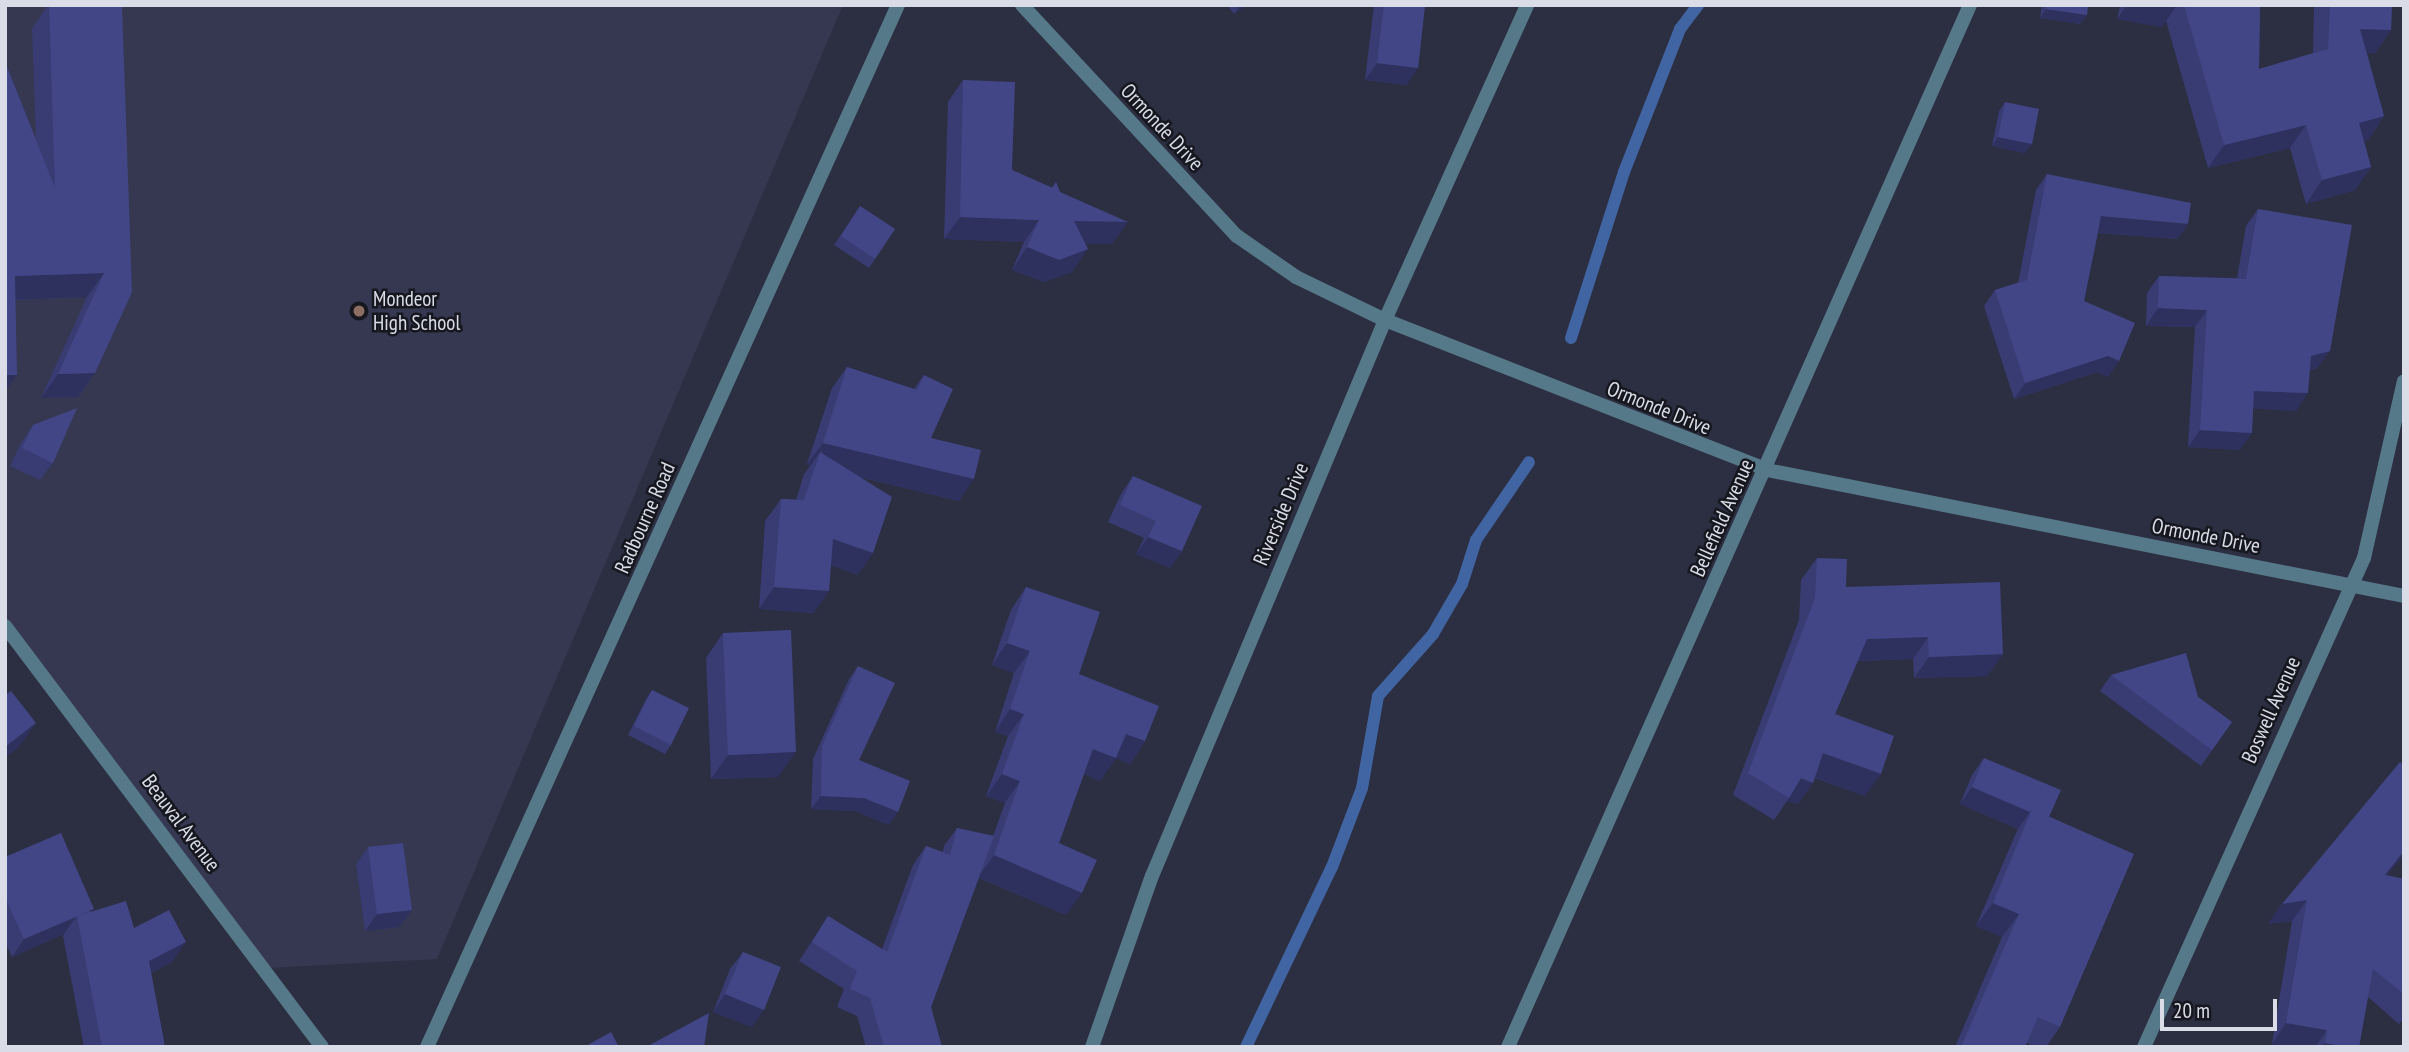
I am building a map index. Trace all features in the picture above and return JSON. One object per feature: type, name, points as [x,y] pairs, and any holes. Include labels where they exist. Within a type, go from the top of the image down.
[{"type":"street","name":"Radbourne Road","points":[[427,1047],[898,5]]},
{"type":"street","name":"Ormonde Drive","points":[[1022,5],[1237,236],[1296,277],[1385,320],[1767,470],[2404,596]]},
{"type":"street","name":"Riverside Drive","points":[[1092,1047],[1131,926],[1385,320],[1527,5]]},
{"type":"street","name":"Bellefield Avenue","points":[[1508,1047],[1767,470],[1970,5]]},
{"type":"street","name":"Boswell Avenue","points":[[2144,1047],[2351,586],[2376,523],[2404,381]]},
{"type":"street","name":"Beauval Avenue","points":[[5,626],[322,1047]]},
{"type":"shaded area","name":"Mondeor High School","points":[[5,5],[843,5],[437,959],[268,968],[5,617]]},
{"type":"building","points":[[49,5],[122,5],[132,292],[95,373],[58,374],[104,273],[15,276],[17,375],[5,375],[5,62],[55,188]]},
{"type":"building","points":[[1384,5],[1425,5],[1418,68],[1377,63]]},
{"type":"building","points":[[2047,5],[2088,5],[2087,15],[2046,9]]},
{"type":"building","points":[[2184,5],[2260,5],[2259,69],[2328,49],[2330,5],[2392,5],[2391,30],[2360,29],[2384,116],[2359,123],[2371,167],[2322,180],[2306,125],[2224,145]]},
{"type":"building","points":[[963,80],[1015,82],[1012,170],[1053,188],[1056,182],[1060,192],[1128,222],[1074,221],[1088,249],[1059,260],[1027,247],[1039,220],[960,217]]},
{"type":"building","points":[[2005,102],[2039,109],[2032,144],[1998,137]]},
{"type":"building","points":[[2047,174],[2191,203],[2188,224],[2101,216],[2084,301],[2135,323],[2119,361],[2108,356],[2025,383],[1995,290],[2027,280]]},
{"type":"building","points":[[860,206],[895,229],[875,259],[841,236]]},
{"type":"building","points":[[2258,209],[2352,225],[2330,351],[2311,356],[2308,393],[2254,391],[2252,433],[2200,430],[2207,310],[2158,308],[2159,276],[2246,279]]},
{"type":"building","points":[[847,367],[917,390],[924,375],[953,389],[931,438],[981,450],[974,479],[823,443]]},
{"type":"building","points":[[77,408],[53,463],[22,448],[33,425]]},
{"type":"building","points":[[820,452],[892,497],[873,553],[833,539],[829,591],[774,587],[781,499],[804,500]]},
{"type":"building","points":[[1133,476],[1202,506],[1182,551],[1148,537],[1156,521],[1120,505]]},
{"type":"building","points":[[1817,558],[1847,559],[1846,587],[2000,582],[2003,654],[1929,657],[1928,637],[1867,639],[1835,714],[1894,736],[1881,774],[1823,753],[1813,783],[1801,778],[1789,798],[1748,773],[1815,598]]},
{"type":"building","points":[[1026,587],[1100,612],[1079,674],[1159,706],[1145,741],[1126,734],[1116,758],[1093,749],[1059,843],[1097,860],[1082,893],[994,855],[1020,781],[1002,774],[1024,714],[1010,709],[1030,651],[1007,643]]},
{"type":"building","points":[[791,630],[796,752],[728,755],[723,633]]},
{"type":"building","points":[[2186,653],[2198,697],[2232,722],[2212,750],[2111,675]]},
{"type":"building","points":[[858,666],[895,683],[859,760],[910,781],[898,812],[864,798],[821,796],[822,746]]},
{"type":"building","points":[[652,690],[689,708],[671,745],[634,726]]},
{"type":"building","points":[[11,691],[36,723],[5,747],[5,695]]},
{"type":"building","points":[[1984,758],[2061,790],[2049,817],[2032,809],[2030,812],[1972,787]]},
{"type":"building","points":[[2400,762],[2404,766],[2404,851],[2385,875],[2404,879],[2404,994],[2373,969],[2359,1047],[2325,1043],[2327,1030],[2286,1023],[2307,900],[2282,904]]},
{"type":"building","points":[[2032,809],[2134,854],[2060,1027],[2038,1017],[2025,1047],[1961,1047],[2019,914],[1993,903]]},
{"type":"building","points":[[957,828],[994,836],[931,1007],[942,1047],[884,1047],[870,998],[850,989],[857,971],[812,942],[828,916],[887,952],[926,846],[950,855]]},
{"type":"building","points":[[61,833],[94,909],[24,939],[5,897],[5,857]]},
{"type":"building","points":[[403,843],[412,910],[377,914],[368,847]]},
{"type":"building","points":[[126,901],[134,928],[169,910],[186,942],[149,961],[165,1047],[102,1047],[77,916]]},
{"type":"building","points":[[743,952],[781,967],[764,1010],[725,994]]},
{"type":"building","points":[[709,1013],[704,1047],[646,1047]]},
{"type":"building","points":[[611,1032],[619,1047],[584,1047]]},
{"type":"waterway","points":[[1571,338],[1624,172],[1680,29],[1698,5]]},
{"type":"waterway","points":[[1246,1047],[1332,867],[1362,788],[1378,696],[1433,634],[1462,584],[1476,540],[1529,462]]},
{"type":"place","name":"Mondeor High School","points":[[359,311]]}]
